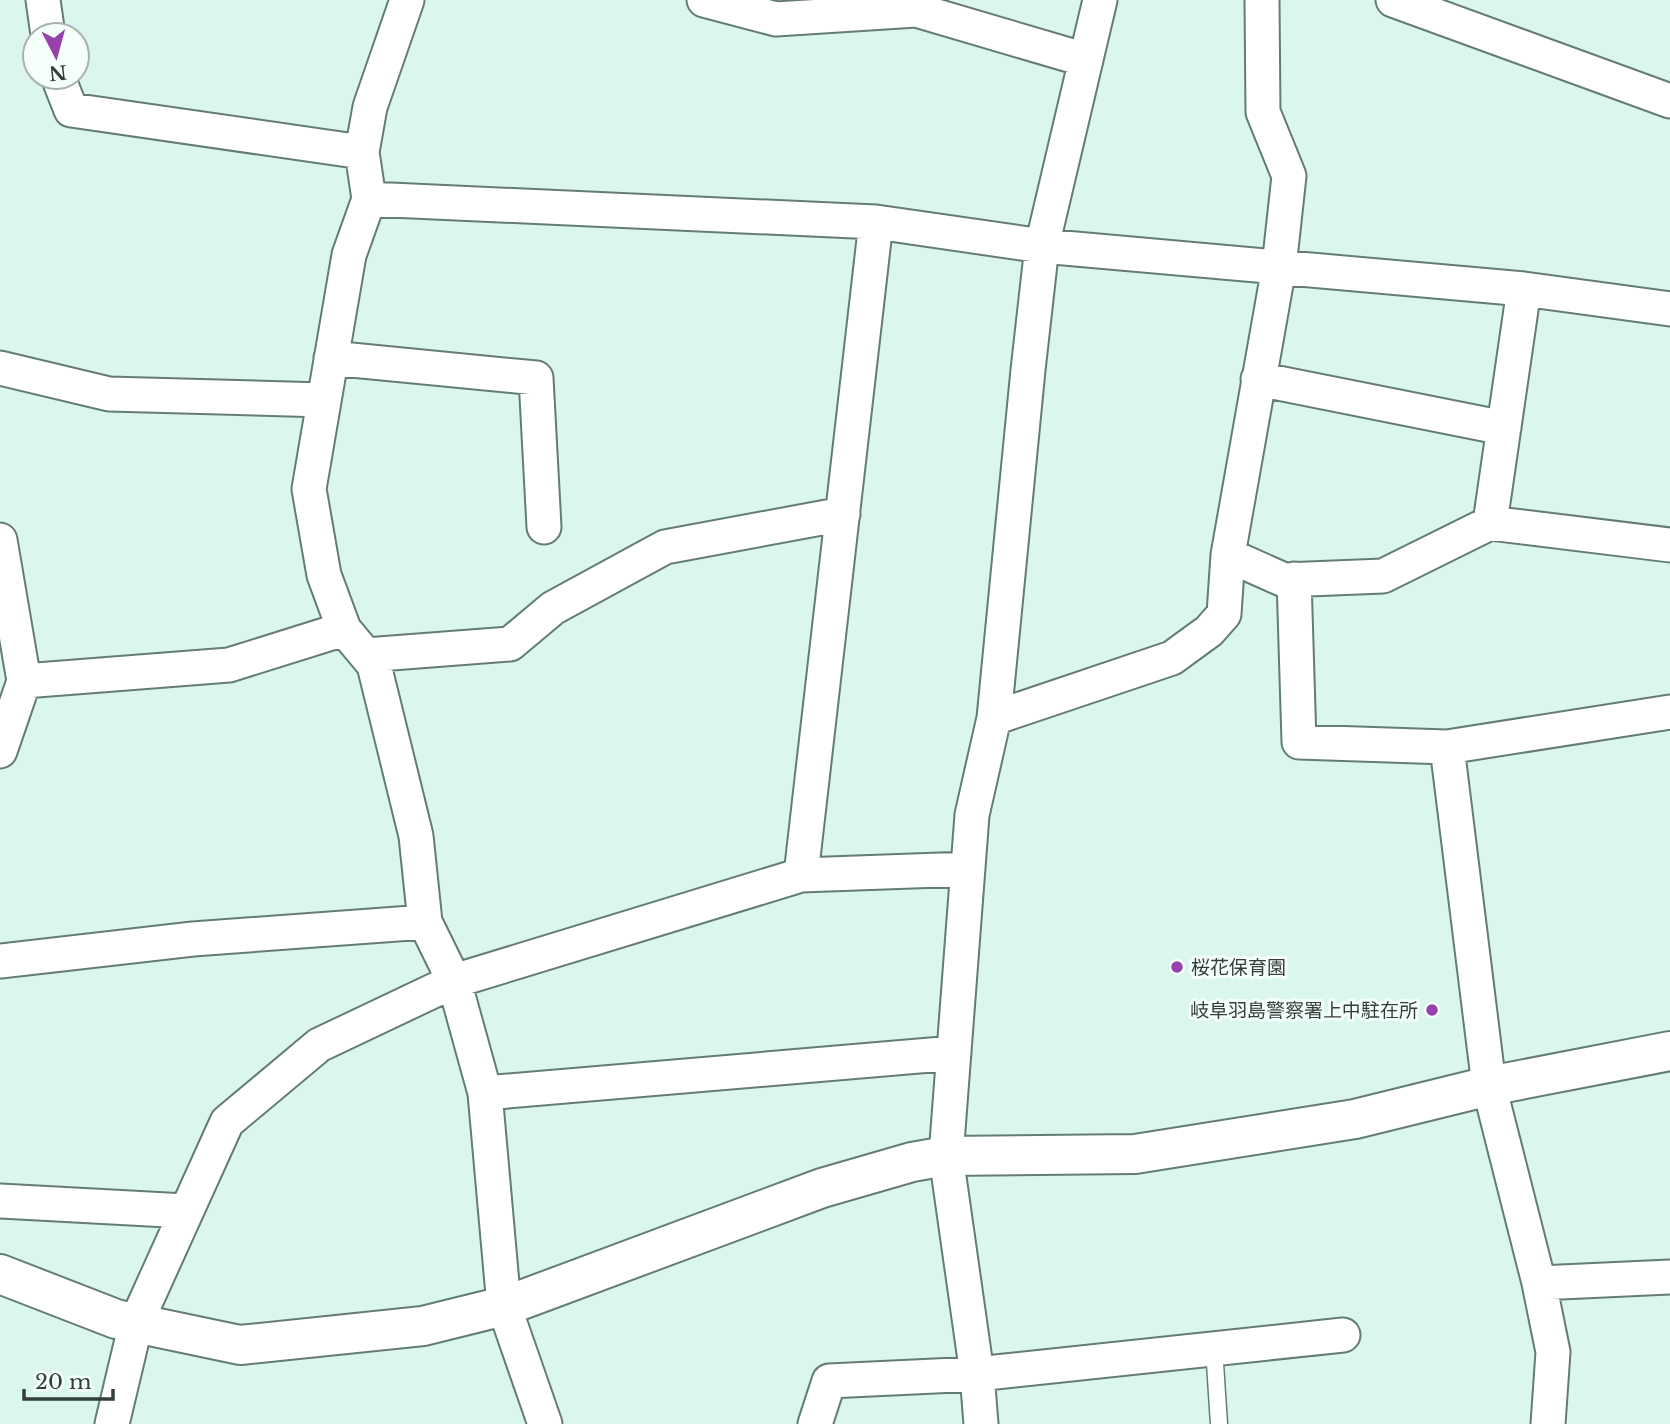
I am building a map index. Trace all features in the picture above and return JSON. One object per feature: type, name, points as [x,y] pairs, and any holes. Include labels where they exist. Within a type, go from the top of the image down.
[{"type":"street","points":[[43,0],[46,21]]},
{"type":"street","points":[[407,0],[370,107],[362,152],[369,199],[349,255],[310,489],[319,556],[344,629],[374,665],[416,836],[425,922],[454,981],[485,1093],[503,1307],[545,1424]]},
{"type":"street","points":[[704,0],[776,19],[916,10],[1086,60]]},
{"type":"street","points":[[981,1424],[977,1374],[946,1156],[972,815],[994,718],[1042,246],[1100,0]]},
{"type":"street","points":[[994,718],[1172,658],[1209,631],[1224,614],[1228,555],[1279,267],[1289,176],[1263,112],[1262,0]]},
{"type":"street","points":[[1393,0],[1670,101]]},
{"type":"street","points":[[64,91],[71,110],[362,152]]},
{"type":"street","points":[[369,199],[876,222],[1042,246],[1524,289],[1670,309]]},
{"type":"street","points":[[801,876],[876,222]]},
{"type":"street","points":[[1490,523],[1524,289]]},
{"type":"street","points":[[331,358],[536,378],[544,527]]},
{"type":"street","points":[[0,368],[109,394],[324,400]]},
{"type":"street","points":[[1258,379],[1504,428]]},
{"type":"street","points":[[366,655],[510,644],[554,608],[666,547],[843,514]]},
{"type":"street","points":[[1228,555],[1284,580],[1383,576],[1490,523],[1670,545]]},
{"type":"street","points":[[0,540],[24,681],[0,751]]},
{"type":"street","points":[[1294,579],[1299,742],[1447,747],[1670,712]]},
{"type":"street","points":[[24,681],[229,665],[344,629]]},
{"type":"street","points":[[1447,747],[1489,1087],[1539,1283],[1553,1352],[1548,1424]]},
{"type":"street","points":[[112,1424],[136,1323],[227,1122],[319,1045],[454,981],[801,876],[968,869]]},
{"type":"street","points":[[0,961],[193,939],[425,922]]},
{"type":"street","points":[[0,1274],[116,1319],[240,1345],[423,1326],[503,1307],[822,1188],[912,1162],[946,1156],[1135,1154],[1355,1119],[1489,1087],[1670,1051]]},
{"type":"street","points":[[485,1093],[954,1053]]},
{"type":"street","points":[[0,1201],[186,1211]]},
{"type":"street","points":[[1539,1283],[1670,1277]]},
{"type":"street","points":[[816,1424],[829,1381],[977,1374],[1343,1335]]},
{"type":"lane","points":[[1214,1348],[1219,1424]]},
{"type":"place","name":"桜花保育園","points":[[1177,967]]},
{"type":"place","name":"岐阜羽島警察署上中駐在所","points":[[1432,1010]]}]
